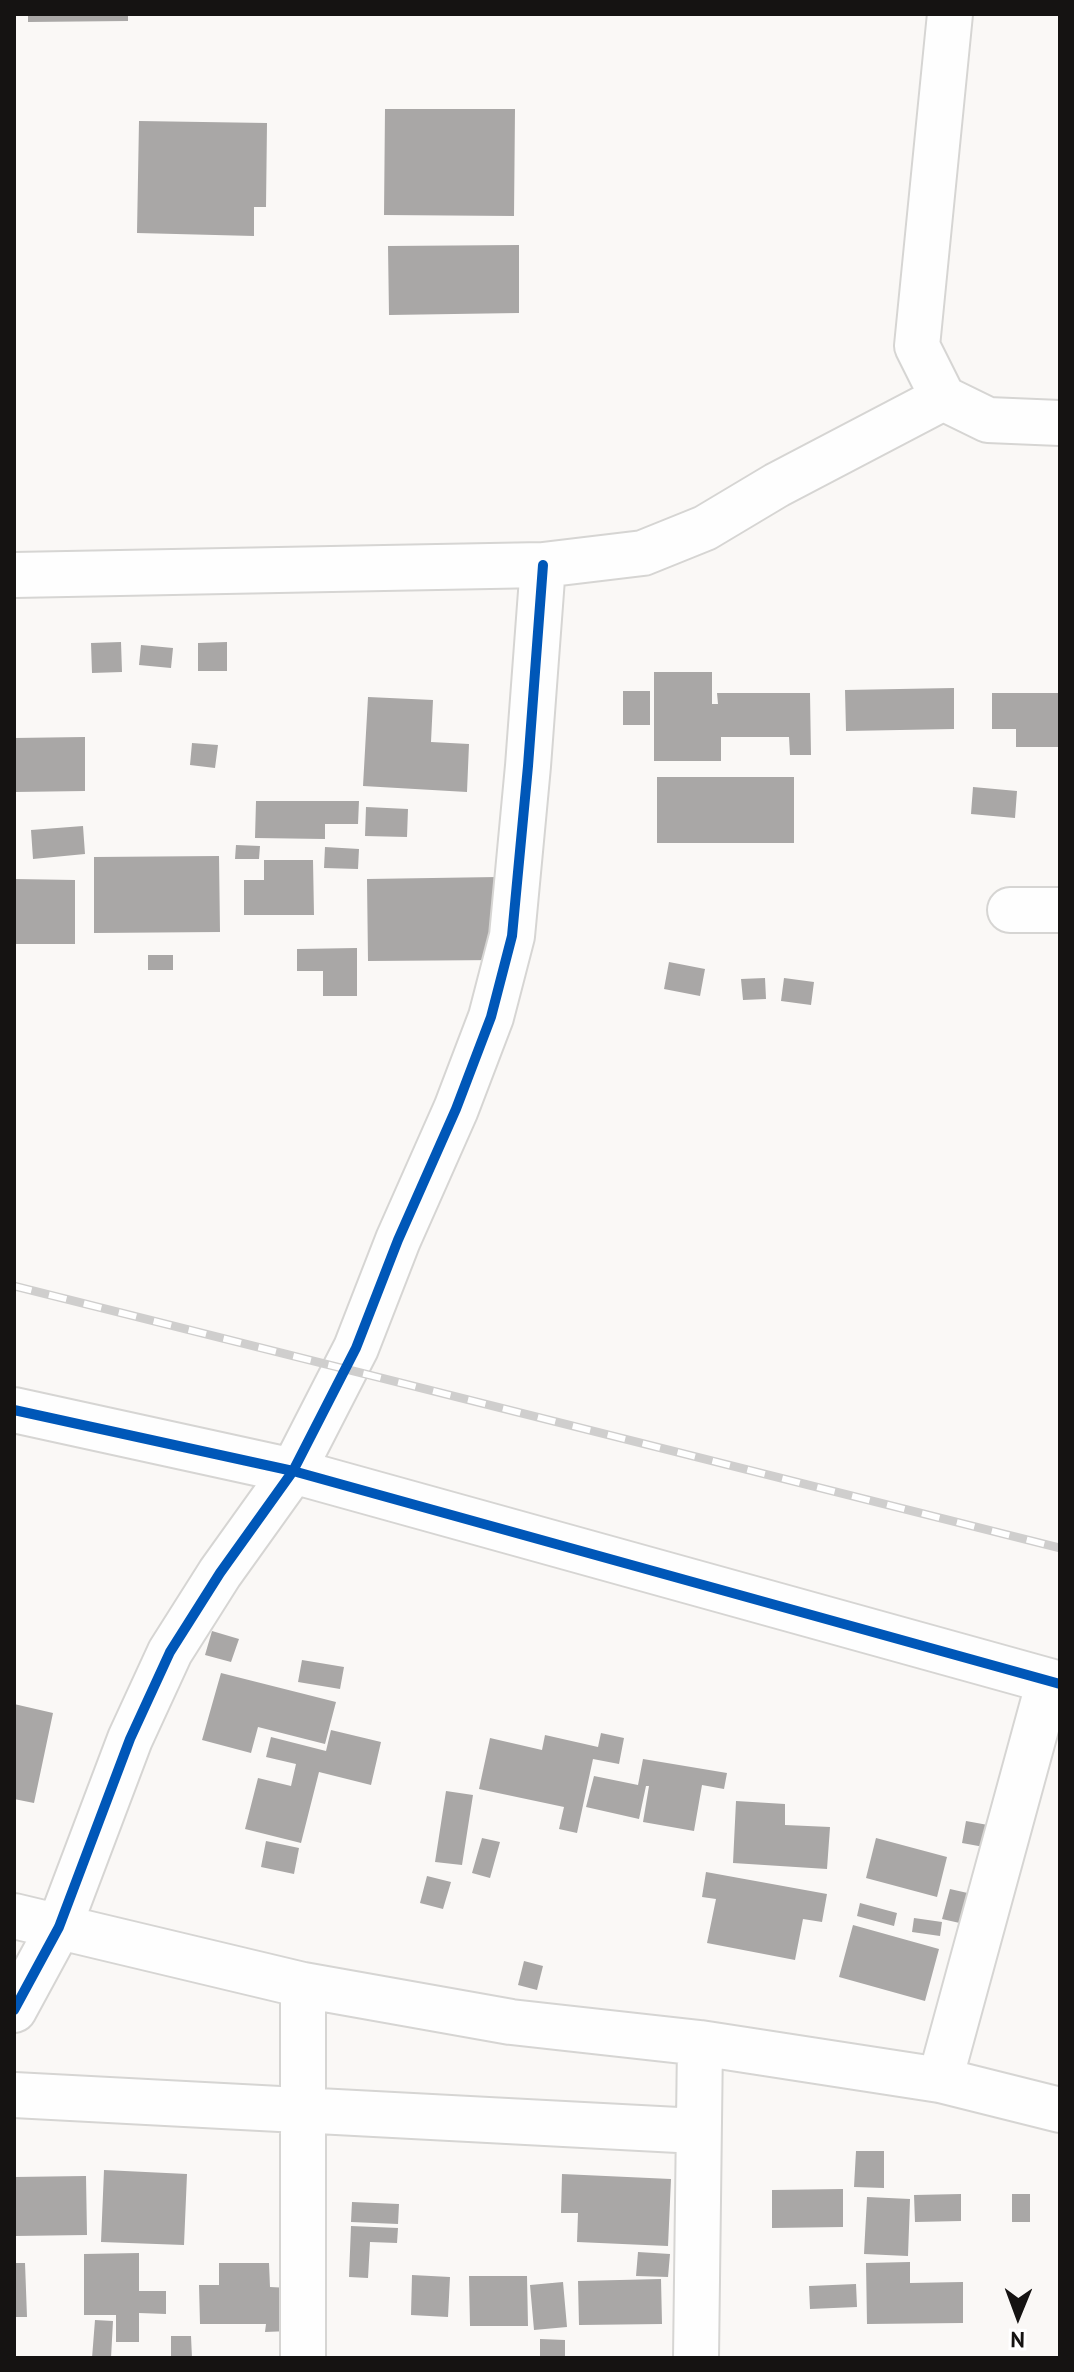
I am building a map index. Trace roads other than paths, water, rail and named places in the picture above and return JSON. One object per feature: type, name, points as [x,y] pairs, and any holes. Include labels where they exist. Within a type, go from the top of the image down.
[{"type":"street","points":[[950,14],[917,346],[943,398],[988,420],[1060,423]]},
{"type":"street","points":[[14,575],[543,565],[643,553],[693,533],[943,398]]},
{"type":"street","points":[[14,2010],[59,1927],[130,1739],[170,1652],[220,1573],[293,1471],[356,1348],[491,1017],[512,936],[543,565]]},
{"type":"street","points":[[1010,910],[1060,910]]},
{"type":"street","points":[[14,1410],[293,1471],[1055,1682],[940,2080]]},
{"type":"street","points":[[14,1916],[303,1985],[511,2022],[700,2043],[940,2080],[1060,2110]]},
{"type":"street","points":[[303,1985],[303,2358]]},
{"type":"street","points":[[696,2358],[700,2043]]},
{"type":"street","points":[[14,2095],[697,2131]]},
{"type":"railway","points":[[14,1286],[1060,1548]]}]
